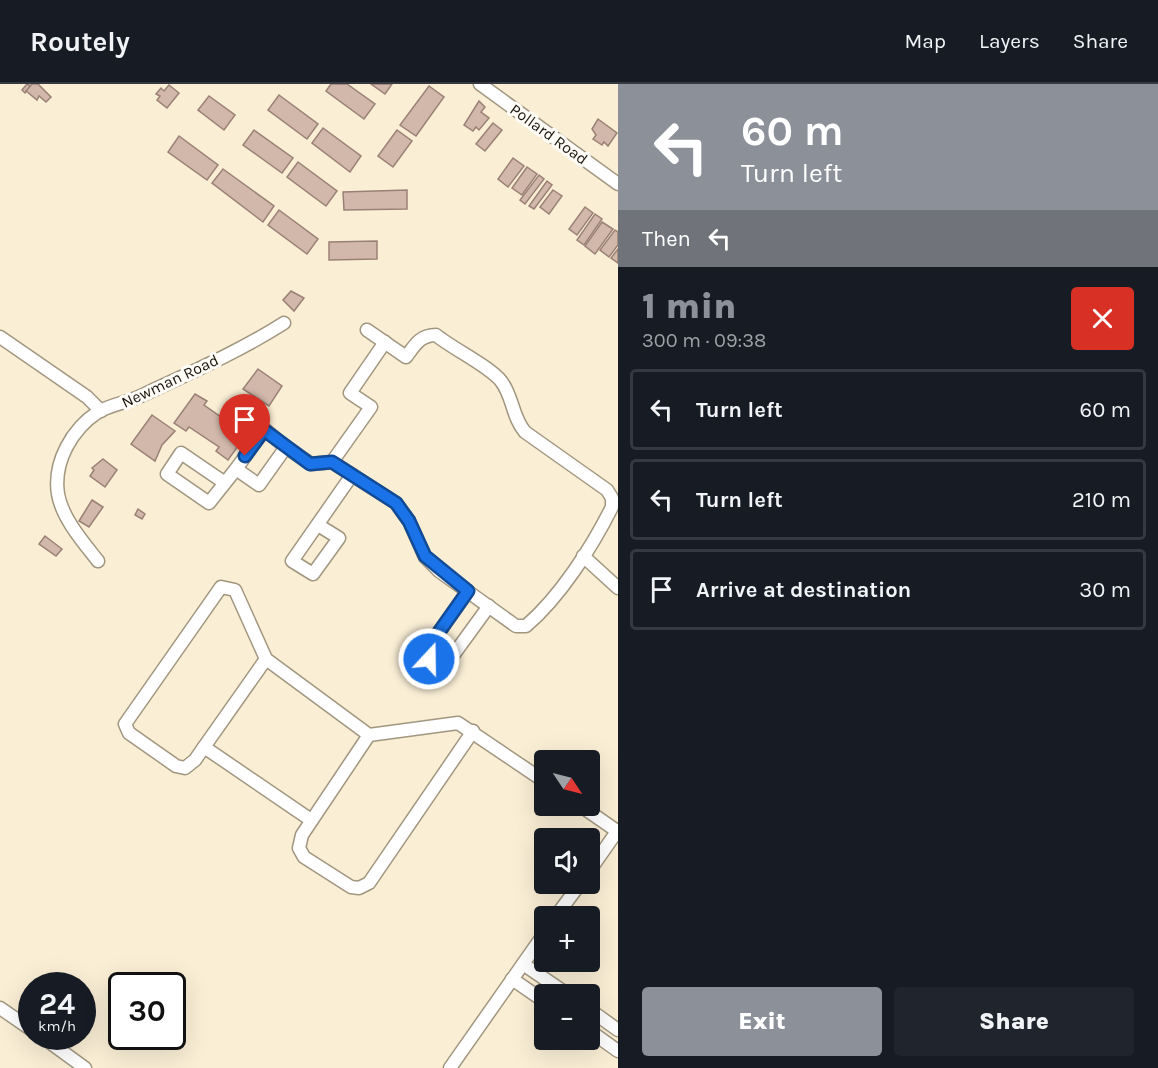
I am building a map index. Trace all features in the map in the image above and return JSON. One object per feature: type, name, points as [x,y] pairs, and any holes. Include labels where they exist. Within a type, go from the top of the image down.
[{"type":"street","name":"Pollard Road","points":[[480,84],[618,184]]},
{"type":"street","name":"Newman Road","points":[[0,337],[87,397],[101,411],[136,399],[261,338],[284,323]]},
{"type":"street","points":[[240,409],[310,464],[332,462],[396,503],[409,521],[425,556],[516,626],[526,626],[538,615],[583,556],[612,507],[612,498],[607,490],[525,432],[518,424],[506,388],[499,378],[436,334],[426,335],[418,340],[406,357],[367,330]]},
{"type":"street","points":[[332,462],[371,407],[350,393],[385,342]]},
{"type":"street","points":[[98,561],[64,512],[58,494],[59,475],[68,441],[79,427],[101,411]]},
{"type":"street","points":[[225,483],[181,453],[167,474],[209,503],[225,483],[236,469],[264,430]]},
{"type":"street","points":[[236,469],[259,485],[286,447]]},
{"type":"street","points":[[318,525],[352,474]]},
{"type":"street","points":[[583,556],[618,588]]},
{"type":"street","points":[[266,659],[195,760],[185,768],[176,766],[129,733],[125,724],[221,586],[235,590],[266,659],[369,735],[443,723],[458,723],[534,774]]},
{"type":"street","points":[[468,591],[427,649],[429,659],[437,665],[446,665],[489,606]]},
{"type":"street","points":[[369,735],[311,820],[302,835],[299,848],[304,857],[351,887],[359,888],[369,883],[473,731]]},
{"type":"street","points":[[204,747],[311,820]]},
{"type":"street","points":[[596,816],[618,830],[600,856]]},
{"type":"street","points":[[450,1068],[534,948]]},
{"type":"street","points":[[523,964],[552,984]]},
{"type":"street","points":[[512,979],[534,994]]},
{"type":"street","points":[[0,1008],[18,1020]]},
{"type":"street","points":[[600,1018],[618,1030]]},
{"type":"street","points":[[600,1038],[618,1052]]},
{"type":"street","points":[[60,1050],[85,1068]]},
{"type":"building","points":[[27,84],[31,86],[25,93],[22,90]]},
{"type":"building","points":[[32,84],[38,84],[51,97],[46,102],[39,96],[37,100],[26,91]]},
{"type":"building","points":[[331,84],[347,84],[375,104],[364,119],[326,91]]},
{"type":"building","points":[[371,84],[392,84],[385,94]]},
{"type":"building","points":[[169,85],[179,93],[167,108],[157,100],[160,96],[156,94],[161,88],[164,91]]},
{"type":"building","points":[[429,86],[444,97],[416,136],[400,125]]},
{"type":"building","points":[[279,95],[318,124],[307,139],[268,110]]},
{"type":"building","points":[[209,96],[235,115],[224,130],[198,110]]},
{"type":"building","points":[[479,101],[485,107],[481,112],[489,118],[479,130],[476,127],[473,131],[464,125]]},
{"type":"building","points":[[598,119],[617,133],[608,146],[604,142],[602,145],[593,139],[596,135],[592,129]]},
{"type":"building","points":[[493,123],[502,130],[485,151],[476,144]]},
{"type":"building","points":[[323,128],[361,156],[350,172],[312,143]]},
{"type":"building","points":[[254,130],[293,158],[282,173],[243,145]]},
{"type":"building","points":[[397,130],[412,141],[393,167],[378,156]]},
{"type":"building","points":[[179,136],[218,165],[207,180],[168,152]]},
{"type":"building","points":[[513,158],[524,166],[508,187],[498,179]]},
{"type":"building","points":[[298,162],[337,191],[326,206],[287,177]]},
{"type":"building","points":[[527,167],[537,174],[522,195],[512,188]]},
{"type":"building","points":[[223,169],[274,206],[263,222],[212,183]]},
{"type":"building","points":[[539,175],[544,179],[525,204],[520,200]]},
{"type":"building","points":[[547,181],[552,185],[534,209],[529,206]]},
{"type":"building","points":[[407,190],[407,209],[344,210],[343,192]]},
{"type":"building","points":[[553,190],[562,196],[549,214],[540,207]]},
{"type":"building","points":[[585,207],[593,213],[577,235],[569,229]]},
{"type":"building","points":[[279,210],[318,239],[307,254],[268,225]]},
{"type":"building","points":[[595,214],[602,219],[584,245],[577,240]]},
{"type":"building","points":[[602,222],[613,229],[595,254],[585,246]]},
{"type":"building","points":[[615,230],[618,232],[618,245],[609,257],[600,250]]},
{"type":"building","points":[[377,241],[377,259],[329,260],[329,242]]},
{"type":"building","points":[[618,249],[618,263],[611,258]]},
{"type":"building","points":[[291,291],[304,298],[294,311],[283,300]]},
{"type":"building","points":[[258,369],[282,386],[269,406],[243,389]]},
{"type":"building","points":[[195,394],[207,401],[204,405],[234,426],[237,423],[249,431],[228,460],[216,451],[219,447],[189,427],[186,431],[174,423]]},
{"type":"building","points":[[152,415],[175,431],[162,445],[155,461],[131,444]]},
{"type":"building","points":[[103,459],[117,470],[105,487],[90,476],[94,470],[92,468]]},
{"type":"building","points":[[92,500],[103,507],[89,527],[79,521]]},
{"type":"building","points":[[138,509],[145,514],[142,519],[135,515]]},
{"type":"building","points":[[45,536],[62,549],[56,556],[39,544]]},
{"type":"route","points":[[245,456],[264,430],[310,464],[332,462],[396,503],[409,521],[425,556],[439,571],[468,591],[427,649],[429,659]]}]
